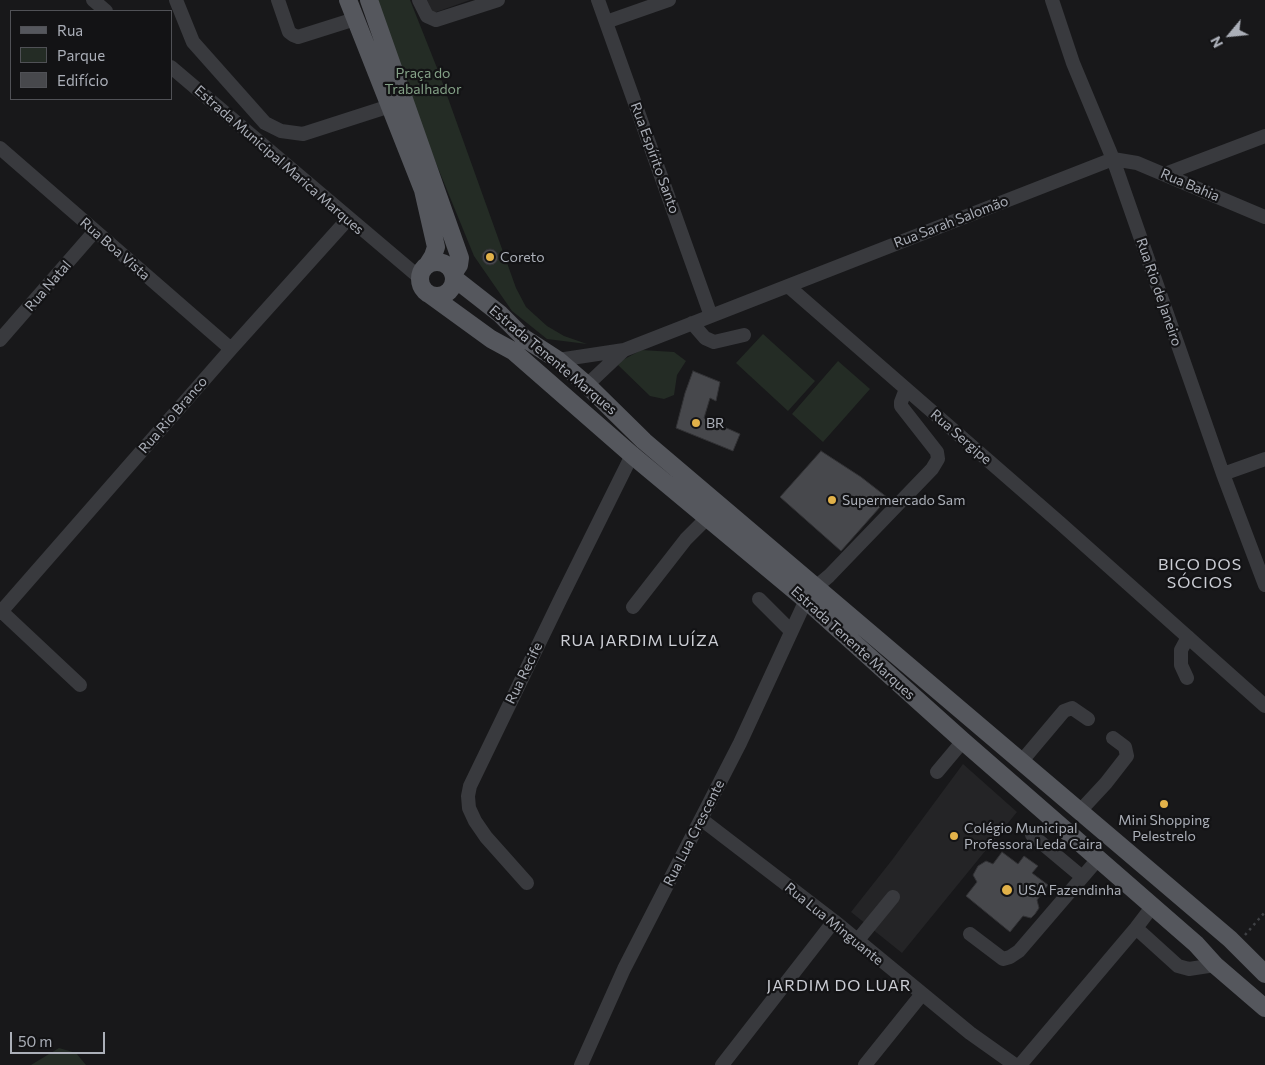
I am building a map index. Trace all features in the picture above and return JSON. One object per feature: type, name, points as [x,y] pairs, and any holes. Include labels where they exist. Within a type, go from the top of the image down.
[{"type":"main road","points":[[348,0],[423,190],[436,247],[425,270],[421,285],[429,294],[434,296],[444,294],[452,288],[460,258],[368,0]]},
{"type":"main road","points":[[425,270],[440,262],[445,264],[454,276]]},
{"type":"main road","name":"Estrada Tenente Marques","points":[[454,276],[500,314],[524,338],[558,360],[644,441],[1080,811],[1236,946],[1265,974]]},
{"type":"main road","name":"Estrada Tenente Marques","points":[[429,294],[491,339],[513,351],[632,455],[806,600],[963,741],[1196,944],[1215,965],[1265,1008]]},
{"type":"main road","points":[[537,371],[548,374],[574,395],[587,386]]},
{"type":"street","points":[[92,0],[105,10]]},
{"type":"street","points":[[176,0],[193,42],[264,123],[281,132],[303,134],[390,106]]},
{"type":"street","points":[[278,0],[289,32],[298,37],[355,19]]},
{"type":"street","points":[[419,0],[427,16],[436,20],[498,0]]},
{"type":"street","name":"Rua Espírito Santo","points":[[598,0],[712,316]]},
{"type":"street","points":[[606,22],[669,0]]},
{"type":"street","name":"Rua Rio de Janeiro","points":[[1052,0],[1073,63],[1113,159],[1223,474],[1265,585]]},
{"type":"street","name":"Estrada Municipal Marica Marques","points":[[172,68],[388,252],[425,270]]},
{"type":"street","points":[[1165,174],[1265,136]]},
{"type":"street","name":"Rua Boa Vista","points":[[0,148],[231,349]]},
{"type":"street","name":"Rua Bahia","points":[[1113,159],[1137,162],[1265,217]]},
{"type":"street","name":"Rua Sarah Salomão","points":[[788,286],[1113,159]]},
{"type":"street","name":"Rua Rio Branco","points":[[0,612],[348,219]]},
{"type":"street","name":"Rua Natal","points":[[0,340],[95,231]]},
{"type":"street","points":[[558,360],[624,350],[788,286]]},
{"type":"street","name":"Rua Sergipe","points":[[788,286],[1067,529],[1265,706]]},
{"type":"street","points":[[692,323],[705,338],[714,342],[744,335]]},
{"type":"street","points":[[587,386],[624,350]]},
{"type":"street","points":[[817,586],[829,576],[932,469],[938,459],[937,452],[901,406],[906,389]]},
{"type":"street","name":"Rua Recife","points":[[527,884],[474,822],[469,808],[468,796],[470,786],[632,455]]},
{"type":"street","points":[[1223,474],[1265,459]]},
{"type":"street","points":[[633,607],[686,539],[707,518]]},
{"type":"street","points":[[759,598],[791,631]]},
{"type":"street","name":"Rua Lua Crescente","points":[[580,1065],[624,969],[740,743],[806,600]]},
{"type":"street","points":[[0,612],[80,685]]},
{"type":"street","points":[[1187,678],[1181,665],[1181,650],[1188,637]]},
{"type":"street","points":[[1021,762],[1064,711],[1072,708],[1088,719]]},
{"type":"street","points":[[1080,811],[1106,783],[1127,756],[1125,747],[1113,738]]},
{"type":"street","points":[[937,772],[963,741]]},
{"type":"street","name":"Rua Lua Minguante","points":[[701,819],[834,921],[970,1033],[1015,1065]]},
{"type":"street","points":[[1032,835],[1081,876]]},
{"type":"street","points":[[970,934],[1003,959],[1010,957],[1019,951],[1081,876],[1098,859]]},
{"type":"street","points":[[857,941],[893,897]]},
{"type":"street","points":[[1020,1065],[1152,907]]},
{"type":"street","points":[[722,1065],[834,921]]},
{"type":"street","points":[[1136,928],[1178,966],[1189,970],[1215,965]]},
{"type":"street","points":[[865,1065],[922,994]]},
{"type":"path","points":[[1236,946],[1265,912]]},
{"type":"shaded area","points":[[419,0],[470,0],[425,16]]},
{"type":"shaded area","name":"Colégio Municipal Professora Leda Caira","points":[[963,764],[1017,812],[902,953],[851,912]]},
{"type":"green space","name":"Praça do Trabalhador","points":[[376,0],[410,0],[439,73],[516,288],[526,307],[547,326],[564,336],[587,344],[547,339],[512,311],[474,256],[420,124]]},
{"type":"green space","points":[[763,334],[815,381],[788,411],[736,363]]},
{"type":"green space","points":[[641,350],[674,352],[686,361],[677,375],[674,395],[664,399],[650,396],[618,365],[621,361]]},
{"type":"green space","points":[[838,361],[870,389],[823,442],[792,414]]},
{"type":"green space","points":[[59,1048],[76,1053],[86,1065],[31,1065]]},
{"type":"building","name":"Coreto","points":[[490,249],[498,257],[490,265],[482,257]]},
{"type":"building","name":"BR","points":[[693,371],[720,382],[716,401],[710,398],[704,418],[740,434],[733,451],[676,428]]},
{"type":"building","name":"Supermercado Sam","points":[[821,451],[861,477],[888,498],[841,551],[780,497]]},
{"type":"building","name":"USA Fazendinha","points":[[1002,852],[1018,864],[1024,856],[1038,866],[1032,873],[1048,885],[1037,900],[1039,908],[1035,914],[1031,918],[1023,916],[1010,932],[966,896],[977,882],[973,875],[978,866],[986,861],[993,864]]},
{"type":"place","name":"Coreto","points":[[490,257]]},
{"type":"place","name":"BR","points":[[696,423]]},
{"type":"place","name":"Supermercado Sam","points":[[832,500]]},
{"type":"place","name":"Mini Shopping Pelestrelo","points":[[1164,804]]},
{"type":"place","name":"Colégio Municipal Professora Leda Caira","points":[[954,836]]},
{"type":"place","name":"USA Fazendinha","points":[[1007,890]]},
{"type":"district","name":"BICO DOS SÓCIOS","points":[[1200,574]]},
{"type":"district","name":"RUA JARDIM LUÍZA","points":[[640,641]]},
{"type":"district","name":"JARDIM DO LUAR","points":[[839,986]]}]
